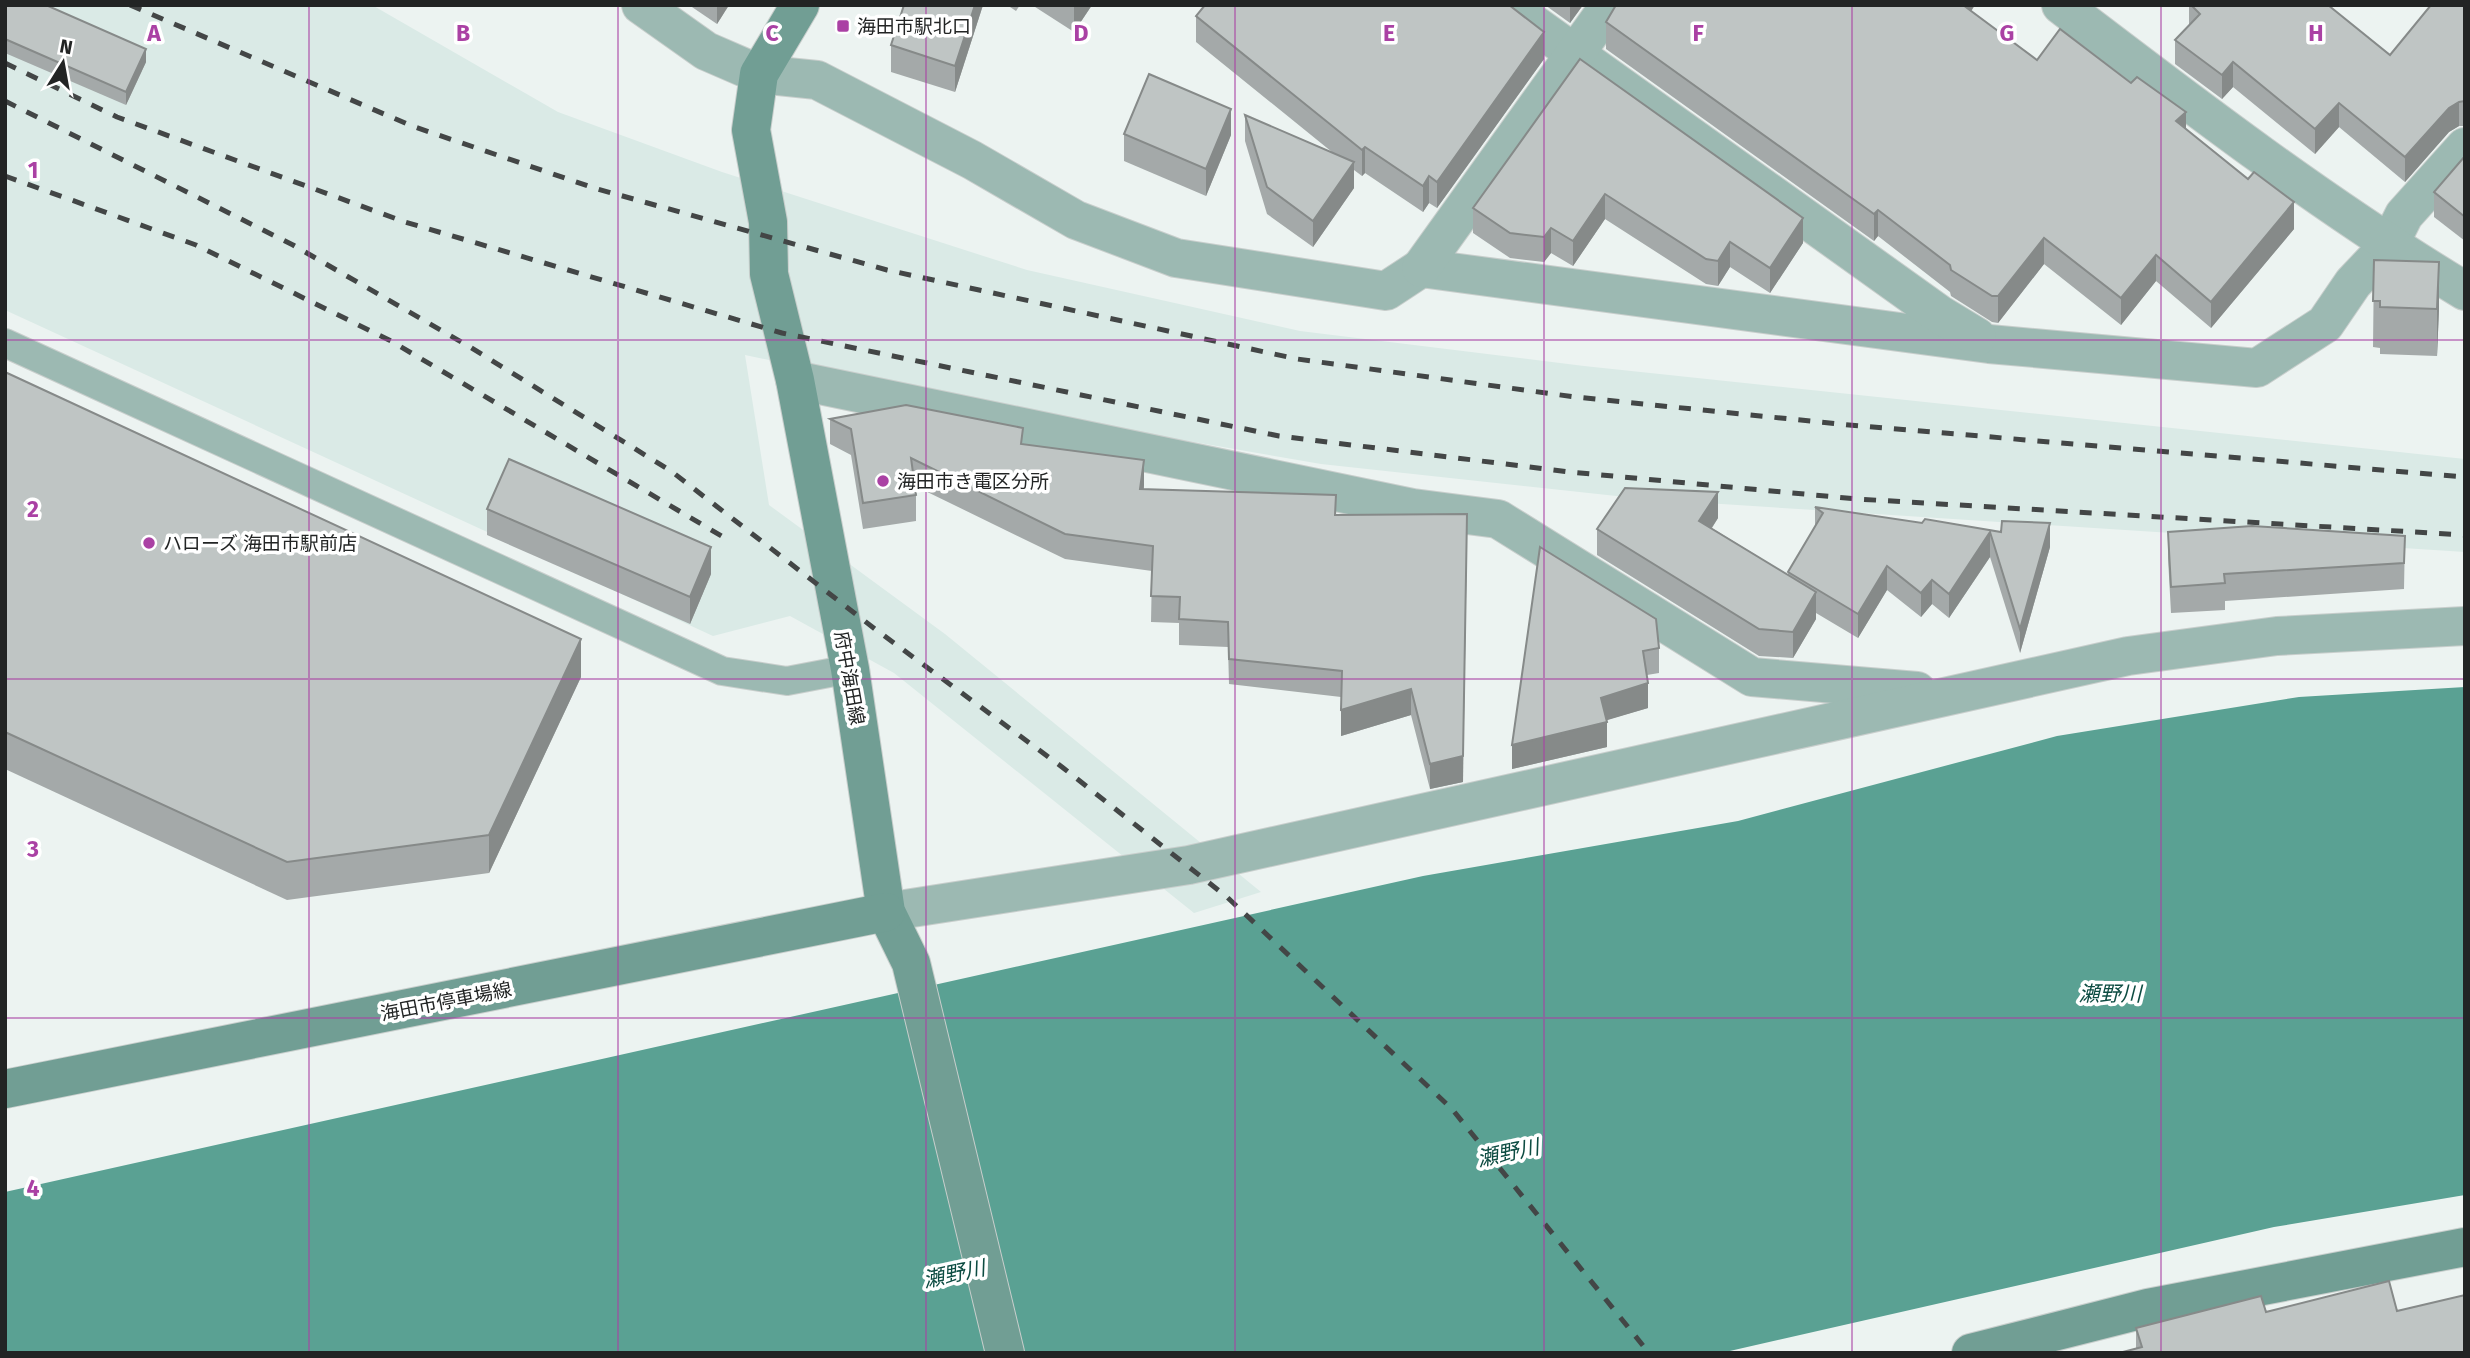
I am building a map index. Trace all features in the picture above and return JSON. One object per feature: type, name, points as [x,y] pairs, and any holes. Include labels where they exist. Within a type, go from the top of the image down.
[{"type":"main road","name":"府中海田線","points":[[800,5],[759,74],[751,130],[768,222],[769,274],[795,380],[850,669],[886,912],[911,963],[1005,1353]]},
{"type":"main road","name":"海田市停車場線","points":[[5,1090],[886,912]]},
{"type":"main road","points":[[1971,1353],[2148,1308],[2465,1248]]},
{"type":"street","points":[[642,5],[706,51],[759,74],[817,80],[972,160],[1076,220],[1175,258],[1386,290],[1422,268],[1610,5]]},
{"type":"street","points":[[1507,5],[1940,314],[1989,344]]},
{"type":"street","points":[[2061,5],[2389,245],[2465,291]]},
{"type":"street","points":[[1422,268],[1989,344],[2257,368],[2325,324],[2353,283],[2389,245],[2404,215],[2465,147]]},
{"type":"street","points":[[795,380],[1413,508],[1497,519],[1752,677],[1955,695]]},
{"type":"street","points":[[886,912],[1189,865],[2155,652],[2277,636],[2465,626]]},
{"type":"lane","points":[[5,343],[722,671],[787,681],[850,669]]},
{"type":"shaded area","points":[[5,5],[372,5],[558,112],[722,172],[1027,270],[1300,331],[1584,366],[2465,459],[2465,552],[1644,499],[1321,464],[1026,413],[745,355],[769,505],[945,634],[1261,892],[1194,913],[894,673],[790,616],[713,636],[5,310]]},
{"type":"water","name":"瀬野川","points":[[2465,687],[2465,1195],[2274,1227],[1721,1353],[5,1353],[5,1192],[1423,876],[1738,821],[2057,736],[2299,697]]},
{"type":"building","points":[[5,5],[46,5],[146,49],[126,92],[5,39]]},
{"type":"building","points":[[904,5],[975,5],[955,66],[891,45]]},
{"type":"building","points":[[1205,5],[1509,5],[1544,32],[1437,182],[1429,176],[1423,186],[1365,147],[1362,150],[1196,16]]},
{"type":"building","points":[[1616,5],[1963,5],[2037,60],[2060,29],[2131,83],[2137,77],[2186,112],[2176,121],[2248,179],[2254,172],[2294,202],[2211,302],[2156,255],[2121,298],[2044,238],[1998,296],[1992,296],[1951,270],[1950,265],[1878,210],[1874,214],[1606,22]]},
{"type":"building","points":[[2191,5],[2328,5],[2390,55],[2431,5],[2465,5],[2465,101],[2449,108],[2405,157],[2339,103],[2315,129],[2233,62],[2222,75],[2175,40],[2200,14]]},
{"type":"building","points":[[1580,59],[1803,218],[1770,268],[1730,242],[1718,261],[1706,259],[1605,194],[1573,241],[1551,228],[1544,237],[1510,233],[1473,208]]},
{"type":"building","points":[[1149,74],[1231,109],[1206,169],[1124,134]]},
{"type":"building","points":[[1245,115],[1354,162],[1313,221],[1267,187]]},
{"type":"building","points":[[2465,156],[2465,217],[2434,192]]},
{"type":"building","points":[[2374,260],[2439,262],[2437,309],[2380,307],[2380,301],[2373,301]]},
{"type":"building","name":"ハローズ 海田市駅前店","points":[[5,372],[581,639],[489,835],[287,862],[5,732]]},
{"type":"building","points":[[906,405],[1023,428],[1021,444],[1144,460],[1140,489],[1336,495],[1335,515],[1467,514],[1463,756],[1430,764],[1411,689],[1341,710],[1342,671],[1229,659],[1228,622],[1179,619],[1180,597],[1151,596],[1153,546],[1065,534],[911,458],[916,495],[863,503],[851,429],[830,419]]},
{"type":"building","points":[[509,459],[711,547],[690,597],[487,509]]},
{"type":"building","points":[[1625,488],[1718,492],[1699,521],[1816,592],[1793,632],[1759,629],[1597,529]]},
{"type":"building","points":[[1815,507],[1922,523],[1925,519],[2001,532],[2002,521],[2050,523],[2020,629],[1990,532],[1949,594],[1932,580],[1921,593],[1887,566],[1858,614],[1788,572],[1823,513]]},
{"type":"building","points":[[2252,526],[2405,536],[2404,563],[2224,574],[2225,583],[2171,587],[2168,532]]},
{"type":"building","points":[[1540,547],[1656,619],[1659,648],[1643,651],[1648,683],[1601,698],[1607,722],[1512,745]]},
{"type":"building","points":[[2389,1281],[2397,1311],[2465,1295],[2465,1353],[2119,1353],[2142,1347],[2136,1328],[2261,1296],[2266,1312]]},
{"type":"railway","points":[[130,5],[412,126],[594,188],[887,270],[1297,359],[1575,397],[1849,425],[2465,477]]},
{"type":"railway","points":[[5,63],[117,117],[405,222],[782,333],[1279,436],[1570,472],[1857,499],[2465,535]]},
{"type":"railway","points":[[5,101],[293,245],[470,347],[671,471],[875,629],[1062,767],[1227,897],[1452,1109],[1649,1353]]},
{"type":"railway","points":[[5,176],[196,245],[391,341],[730,541]]},
{"type":"place","name":"海田市駅北口","points":[[843,26]]},
{"type":"place","name":"海田市き電区分所","points":[[883,481]]},
{"type":"place","name":"ハローズ 海田市駅前店","points":[[149,543]]}]
